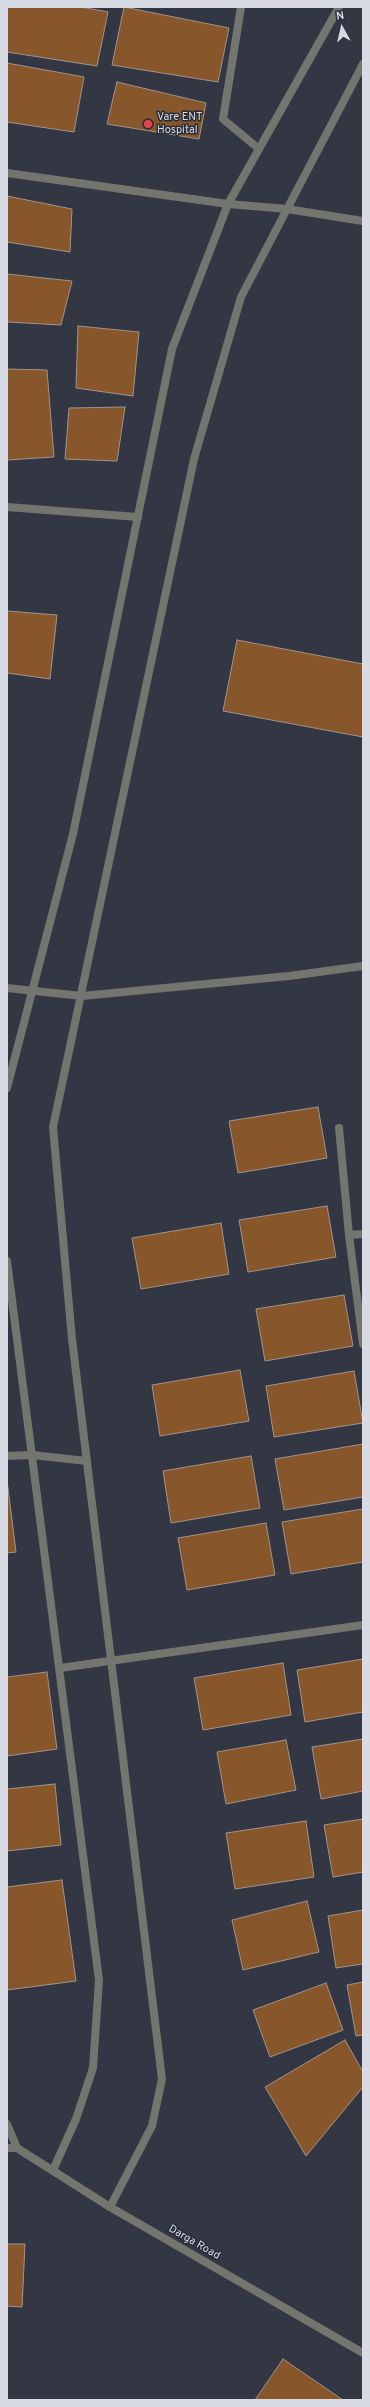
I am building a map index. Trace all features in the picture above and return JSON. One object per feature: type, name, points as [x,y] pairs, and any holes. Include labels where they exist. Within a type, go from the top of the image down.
[{"type":"street","points":[[241,7],[223,119],[259,149]]},
{"type":"street","points":[[7,1088],[74,834],[172,349],[228,204],[339,7]]},
{"type":"street","points":[[110,2207],[152,2126],[162,2079],[72,1339],[53,1127],[82,996],[194,459],[241,297],[363,64]]},
{"type":"street","points":[[7,173],[228,204],[287,209],[363,221]]},
{"type":"street","points":[[7,507],[138,517]]},
{"type":"street","points":[[7,988],[82,996],[290,976],[363,966]]},
{"type":"street","points":[[339,1128],[349,1235],[363,1344]]},
{"type":"street","points":[[349,1235],[363,1234]]},
{"type":"street","points":[[7,1261],[99,1980],[93,2068],[76,2119],[53,2170]]},
{"type":"street","points":[[7,1456],[32,1456],[87,1461]]},
{"type":"street","points":[[60,1668],[363,1625]]},
{"type":"street","points":[[7,2124],[17,2148],[7,2148]]},
{"type":"street","name":"Darga Road","points":[[17,2148],[110,2207],[363,2353]]},
{"type":"building","points":[[7,7],[81,7],[108,12],[97,66],[7,52]]},
{"type":"building","points":[[124,7],[229,28],[218,82],[112,65]]},
{"type":"building","points":[[7,63],[84,77],[74,132],[7,122]]},
{"type":"building","points":[[117,82],[206,103],[199,139],[107,124]]},
{"type":"building","points":[[7,196],[72,209],[70,252],[7,242]]},
{"type":"building","points":[[7,274],[72,281],[61,325],[7,322]]},
{"type":"building","points":[[78,326],[139,332],[133,396],[76,388]]},
{"type":"building","points":[[7,369],[47,370],[54,457],[7,460]]},
{"type":"building","points":[[125,407],[117,461],[65,459],[69,408]]},
{"type":"building","points":[[7,611],[57,615],[50,679],[7,673]]},
{"type":"building","points":[[237,640],[363,664],[363,737],[223,711]]},
{"type":"building","points":[[318,1107],[327,1158],[238,1173],[229,1121]]},
{"type":"building","points":[[327,1206],[336,1257],[248,1272],[239,1220]]},
{"type":"building","points":[[221,1223],[229,1274],[141,1289],[132,1238]]},
{"type":"building","points":[[344,1295],[353,1346],[265,1361],[256,1309]]},
{"type":"building","points":[[240,1370],[249,1421],[160,1436],[152,1385]]},
{"type":"building","points":[[354,1371],[363,1423],[274,1437],[266,1386]]},
{"type":"building","points":[[363,1444],[363,1497],[284,1510],[275,1459]]},
{"type":"building","points":[[251,1456],[260,1508],[171,1523],[163,1471]]},
{"type":"building","points":[[7,1480],[16,1552],[7,1553]]},
{"type":"building","points":[[363,1509],[363,1562],[291,1574],[282,1522]]},
{"type":"building","points":[[266,1523],[275,1575],[187,1590],[178,1538]]},
{"type":"building","points":[[363,1659],[363,1712],[305,1722],[297,1670]]},
{"type":"building","points":[[283,1663],[291,1715],[203,1730],[194,1678]]},
{"type":"building","points":[[47,1672],[57,1749],[7,1756],[7,1677]]},
{"type":"building","points":[[363,1739],[363,1791],[321,1799],[312,1747]]},
{"type":"building","points":[[286,1740],[296,1790],[226,1804],[217,1752]]},
{"type":"building","points":[[55,1784],[61,1845],[7,1851],[7,1789]]},
{"type":"building","points":[[363,1819],[363,1872],[333,1877],[324,1825]]},
{"type":"building","points":[[306,1821],[314,1877],[235,1889],[226,1833]]},
{"type":"building","points":[[62,1880],[76,1981],[7,1990],[7,1887]]},
{"type":"building","points":[[307,1901],[319,1952],[243,1970],[232,1920]]},
{"type":"building","points":[[363,1910],[363,1964],[336,1968],[328,1916]]},
{"type":"building","points":[[363,1982],[363,2035],[356,2036],[347,1985]]},
{"type":"building","points":[[326,1983],[343,2030],[270,2057],[253,2010]]},
{"type":"building","points":[[345,2040],[363,2072],[363,2087],[306,2156],[265,2087]]},
{"type":"building","points":[[7,2244],[25,2244],[22,2307],[7,2306]]},
{"type":"building","points":[[283,2359],[343,2400],[255,2400]]},
{"type":"place","name":"Vare ENT Hospital","points":[[148,124]]}]
